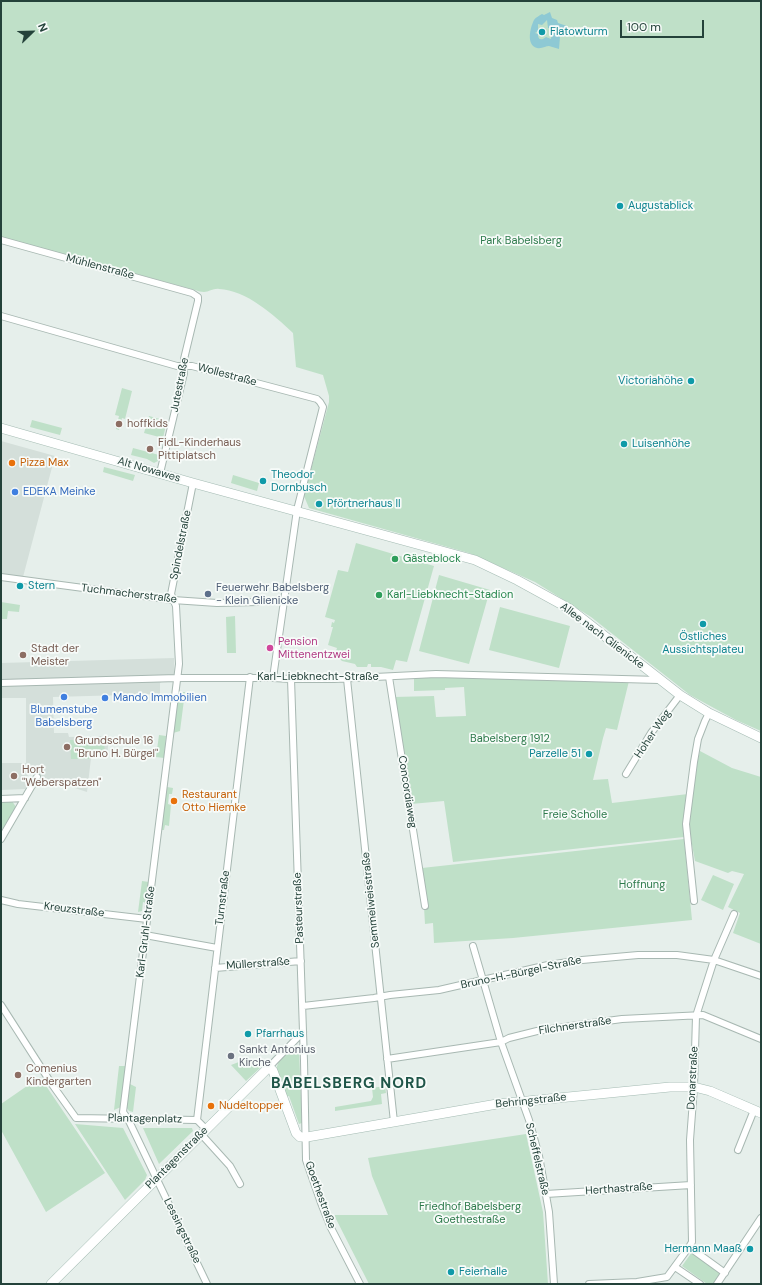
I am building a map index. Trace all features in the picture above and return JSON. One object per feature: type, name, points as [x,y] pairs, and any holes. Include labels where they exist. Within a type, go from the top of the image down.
[{"type":"street","name":"Mühlenstraße","points":[[1,240],[192,292],[198,298]]},
{"type":"street","name":"Jutestraße","points":[[160,473],[184,373],[184,359],[198,298]]},
{"type":"street","name":"Wollestraße","points":[[1,316],[177,366],[192,366],[317,399],[322,407],[297,510]]},
{"type":"street","name":"Alt Nowawes","points":[[1,428],[193,483],[297,510]]},
{"type":"street","name":"Spindelstraße","points":[[177,678],[179,664],[176,606],[171,594],[193,483]]},
{"type":"street","points":[[273,678],[297,510]]},
{"type":"street","name":"Allee nach Glienicke","points":[[297,510],[475,560],[517,580],[570,609],[680,695],[709,713],[761,738]]},
{"type":"street","name":"Tuchmacherstraße","points":[[1,576],[173,600],[216,603],[258,602]]},
{"type":"street","name":"Karl-Liebknecht-Straße","points":[[1,683],[250,677],[291,680],[347,679],[436,674],[659,680]]},
{"type":"street","name":"Turnstraße","points":[[197,1120],[250,677]]},
{"type":"street","name":"Concordiaweg","points":[[389,677],[425,906]]},
{"type":"street","name":"Karl-Gruhl-Straße","points":[[157,1178],[128,1119],[123,1112],[177,678]]},
{"type":"street","name":"Semmelweisstraße","points":[[347,679],[394,1122]]},
{"type":"street","name":"Pasteurstraße","points":[[291,680],[307,1137]]},
{"type":"street","name":"Hoher Weg","points":[[626,774],[651,733],[680,695]]},
{"type":"street","points":[[694,901],[686,824],[698,739],[709,713]]},
{"type":"street","points":[[1,839],[37,777]]},
{"type":"street","points":[[1,799],[25,798]]},
{"type":"street","name":"Kreuzstraße","points":[[1,900],[18,904],[147,919]]},
{"type":"street","name":"Donarstraße","points":[[689,1247],[692,1242],[690,1140],[694,1087],[696,1016],[714,960],[734,914]]},
{"type":"street","name":"Müllerstraße","points":[[145,935],[217,948]]},
{"type":"street","name":"Scheffelstraße","points":[[473,946],[501,1042],[539,1156],[551,1230],[554,1284]]},
{"type":"street","name":"Bruno-H.-Bürgel-Straße","points":[[303,1006],[440,990],[548,965],[582,960],[638,955],[677,955],[714,960],[761,976]]},
{"type":"street","name":"Müllerstraße","points":[[215,968],[301,961]]},
{"type":"street","name":"Plantagenplatz","points":[[1,1005],[51,1083],[76,1118],[197,1120],[203,1132],[230,1166],[240,1184]]},
{"type":"street","name":"Filchnerstraße","points":[[387,1059],[501,1042],[509,1038],[537,1031],[592,1023],[703,1015],[761,1039]]},
{"type":"street","name":"Plantagenstraße","points":[[51,1284],[303,1032]]},
{"type":"street","points":[[269,1067],[273,1071],[296,1133],[300,1137],[307,1137]]},
{"type":"street","name":"Behringstraße","points":[[307,1137],[497,1104],[670,1086],[694,1087],[710,1091],[758,1111],[738,1150]]},
{"type":"street","name":"Goethestraße","points":[[307,1137],[306,1160],[321,1202],[332,1228],[360,1284]]},
{"type":"street","name":"Lessingstraße","points":[[157,1178],[208,1284]]},
{"type":"street","name":"Herthastraße","points":[[546,1194],[691,1184]]},
{"type":"street","points":[[717,1284],[761,1218]]},
{"type":"street","points":[[589,1284],[637,1282],[667,1277],[689,1247],[725,1272]]},
{"type":"street","points":[[675,1267],[700,1284]]},
{"type":"shaded area","points":[[1,441],[55,456],[23,577],[1,574]]},
{"type":"shaded area","points":[[174,658],[174,674],[160,683],[160,694],[53,697],[54,733],[68,733],[69,737],[109,736],[107,757],[91,758],[87,792],[30,772],[25,780],[29,783],[25,789],[1,790],[1,763],[26,763],[26,698],[1,698],[1,663]]},
{"type":"green space","name":"Park Babelsberg","points":[[1,1],[761,1],[761,731],[736,720],[690,695],[591,617],[535,582],[469,553],[309,508],[304,496],[329,402],[329,396],[323,375],[296,367],[293,333],[259,305],[229,290],[217,289],[203,292],[1,237]]},
{"type":"green space","points":[[122,388],[132,391],[125,419],[122,418],[119,430],[116,429],[119,416],[115,415]]},
{"type":"green space","points":[[149,416],[167,421],[163,438],[144,433]]},
{"type":"green space","points":[[32,420],[62,428],[60,435],[30,427]]},
{"type":"green space","points":[[133,448],[159,455],[158,461],[154,463],[147,459],[131,455]]},
{"type":"green space","points":[[104,467],[135,475],[133,481],[103,472]]},
{"type":"green space","points":[[233,475],[259,483],[257,491],[231,483]]},
{"type":"green space","name":"Karl-Liebknecht-Stadion","points":[[356,543],[434,566],[407,662],[396,660],[393,670],[381,667],[371,667],[371,664],[368,664],[367,667],[357,667],[355,664],[342,661],[335,654],[337,648],[328,645],[333,627],[331,627],[332,622],[334,623],[335,620],[325,617],[338,570],[348,572]]},
{"type":"green space","points":[[439,575],[490,590],[469,664],[419,651]]},
{"type":"green space","points":[[1,602],[20,605],[19,612],[8,611],[7,619],[1,619]]},
{"type":"green space","points":[[500,607],[570,626],[559,668],[489,650]]},
{"type":"green space","points":[[235,616],[236,653],[227,653],[226,617]]},
{"type":"green space","points":[[414,676],[629,681],[617,730],[606,728],[593,780],[608,779],[612,803],[688,794],[683,819],[684,837],[453,862],[444,801],[411,804],[394,697],[434,696],[436,717],[466,716],[464,687],[445,688],[445,690],[414,691]]},
{"type":"green space","points":[[178,692],[185,692],[180,731],[173,733]]},
{"type":"green space","points":[[159,735],[166,736],[164,758],[156,757]]},
{"type":"green space","points":[[104,739],[105,755],[89,756],[89,759],[71,759],[70,740]]},
{"type":"green space","points":[[700,751],[732,768],[761,777],[761,944],[733,933],[740,913],[728,907],[744,874],[732,871],[728,873],[695,861],[689,828],[695,772]]},
{"type":"green space","points":[[167,787],[173,788],[172,794],[169,794],[168,804],[171,805],[169,826],[165,825],[164,830],[161,830]]},
{"type":"green space","points":[[1,800],[12,801],[16,807],[1,831]]},
{"type":"green space","name":"Hoffnung","points":[[684,839],[692,920],[513,938],[434,943],[433,923],[425,924],[424,907],[427,907],[422,868]]},
{"type":"green space","points":[[713,875],[734,884],[723,910],[701,900]]},
{"type":"green space","points":[[142,881],[149,882],[146,903],[143,902],[142,911],[138,912]]},
{"type":"green space","points":[[292,1049],[299,1049],[302,1123],[299,1124],[289,1096],[286,1097],[276,1069],[279,1061]]},
{"type":"green space","points":[[244,1060],[254,1062],[260,1068],[246,1081],[231,1065]]},
{"type":"green space","points":[[119,1066],[126,1066],[121,1107],[114,1110]]},
{"type":"green space","points":[[40,1077],[105,1173],[46,1212],[1,1130],[1,1104]]},
{"type":"green space","points":[[130,1084],[136,1087],[133,1112],[129,1111],[127,1108]]},
{"type":"green space","points":[[385,1086],[386,1093],[381,1094],[382,1104],[335,1111],[335,1107],[371,1101],[373,1097],[372,1088]]},
{"type":"green space","points":[[75,1124],[123,1128],[147,1175],[145,1180],[125,1200]]},
{"type":"green space","points":[[143,1128],[192,1128],[193,1131],[159,1164]]},
{"type":"green space","name":"Friedhof Babelsberg Goethestraße","points":[[526,1134],[543,1212],[548,1284],[369,1284],[334,1215],[388,1215],[372,1176],[368,1158]]},
{"type":"green space","points":[[692,1252],[721,1273],[713,1284],[707,1284],[682,1266]]},
{"type":"water","points":[[550,12],[552,18],[557,20],[558,23],[567,26],[560,37],[559,49],[549,46],[537,48],[531,43],[530,32],[534,20],[542,14],[544,15]],"holes":[[[547,20],[548,28],[554,29],[551,39],[546,37],[540,39],[538,34],[535,33],[538,31],[538,24],[542,25]]]},
{"type":"place","name":"Flatowturm","points":[[542,32]]},
{"type":"place","name":"Augustablick","points":[[620,206]]},
{"type":"place","name":"Victoriahöhe","points":[[691,381]]},
{"type":"place","name":"hoffkids","points":[[119,424]]},
{"type":"place","name":"Luisenhöhe","points":[[624,444]]},
{"type":"place","name":"FidL-Kinderhaus Pittiplatsch","points":[[150,449]]},
{"type":"place","name":"Pizza Max","points":[[12,463]]},
{"type":"place","name":"Theodor Dornbusch","points":[[263,481]]},
{"type":"place","name":"EDEKA Meinke","points":[[15,492]]},
{"type":"place","name":"Pförtnerhaus II","points":[[319,504]]},
{"type":"place","name":"Gästeblock","points":[[395,559]]},
{"type":"place","name":"Stern","points":[[20,586]]},
{"type":"place","name":"Feuerwehr Babelsberg - Klein Glienicke","points":[[208,594]]},
{"type":"place","name":"Karl-Liebknecht-Stadion","points":[[379,595]]},
{"type":"place","name":"Östliches Aussichtsplateu","points":[[703,624]]},
{"type":"place","name":"Pension Mittenentzwei","points":[[270,648]]},
{"type":"place","name":"Stadt der Meister","points":[[23,655]]},
{"type":"place","name":"Blumenstube Babelsberg","points":[[64,697]]},
{"type":"place","name":"Mando Immobilien","points":[[105,698]]},
{"type":"place","name":"Grundschule 16 \"Bruno H. Bürgel\"","points":[[67,747]]},
{"type":"place","name":"Parzelle 51","points":[[589,754]]},
{"type":"place","name":"Hort \"Weberspatzen\"","points":[[14,776]]},
{"type":"place","name":"Restaurant Otto Hiemke","points":[[174,801]]},
{"type":"place","name":"Pfarrhaus","points":[[248,1034]]},
{"type":"place","name":"Sankt Antonius Kirche","points":[[231,1056]]},
{"type":"place","name":"Comenius Kindergarten","points":[[18,1075]]},
{"type":"place","name":"Nudeltopper","points":[[211,1106]]},
{"type":"place","name":"Hermann Maaß","points":[[750,1249]]},
{"type":"place","name":"Feierhalle","points":[[451,1272]]},
{"type":"district","name":"BABELSBERG NORD","points":[[349,1084]]},
{"type":"park label","name":"Babelsberg 1912","points":[[510,739]]},
{"type":"park label","name":"Freie Scholle","points":[[575,815]]}]
